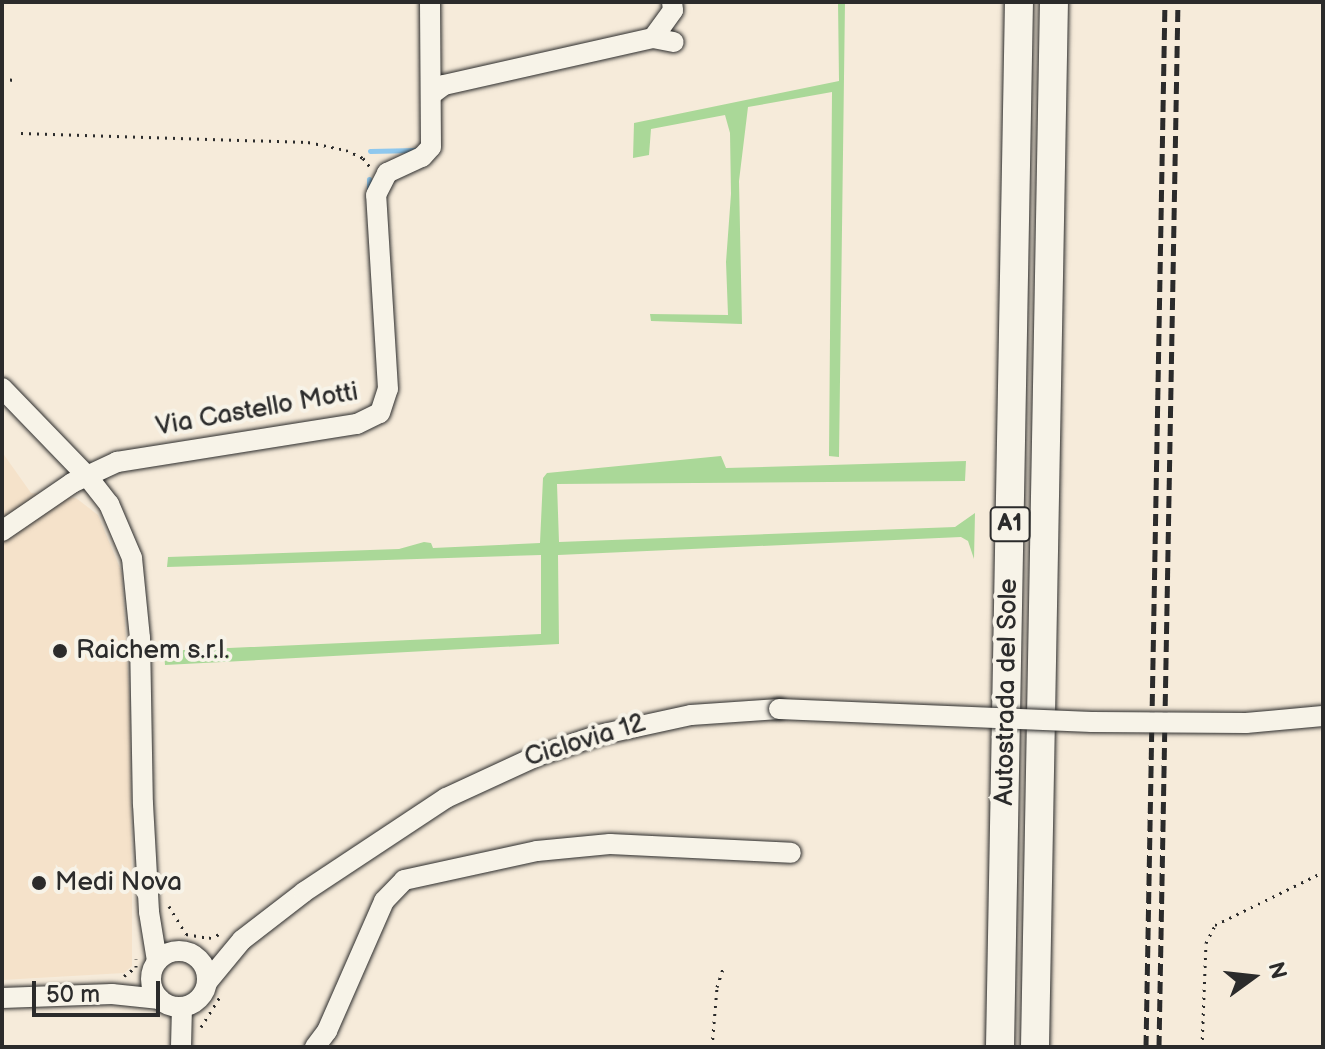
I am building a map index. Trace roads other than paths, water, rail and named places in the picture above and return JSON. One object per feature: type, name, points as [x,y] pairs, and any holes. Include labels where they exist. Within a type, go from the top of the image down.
[{"type":"highway","name":"Autostrada del Sole","points":[[1000,1047],[1019,2]]},
{"type":"highway","name":"Autostrada del Sole","points":[[1035,1047],[1054,2]]},
{"type":"street","points":[[430,2],[432,94]]},
{"type":"street","points":[[432,94],[444,85],[664,40],[677,5]]},
{"type":"street","name":"Via Castello Motti","points":[[2,531],[87,476],[133,458],[357,424],[380,413],[388,389],[378,185],[387,173],[422,157],[431,147],[432,94]]},
{"type":"street","points":[[2,388],[87,476],[109,504],[125,536],[136,586],[158,895],[152,987],[160,999]]},
{"type":"street","points":[[108,994],[155,966],[173,951],[188,952],[245,937],[392,830],[446,798],[504,770],[599,735],[665,719],[729,710],[779,709],[1092,722],[1246,723],[1323,716]]},
{"type":"street","points":[[315,1047],[327,1031],[384,901],[404,880],[537,851],[610,844],[791,853]]},
{"type":"street","points":[[158,895],[188,952],[204,964],[215,985]]},
{"type":"street","points":[[2,998],[108,994],[160,999],[182,1007],[200,999],[215,985],[245,937]]},
{"type":"street","points":[[181,1040],[182,1007]]},
{"type":"waterway","points":[[370,151],[417,150]]},
{"type":"waterway","points":[[369,179],[369,192]]},
{"type":"railway","points":[[1146,1047],[1165,2]]},
{"type":"railway","points":[[1159,1047],[1178,2]]},
{"type":"place","name":"Raichem s.r.l.","points":[[60,651]]},
{"type":"place","name":"Medi Nova","points":[[39,883]]}]
